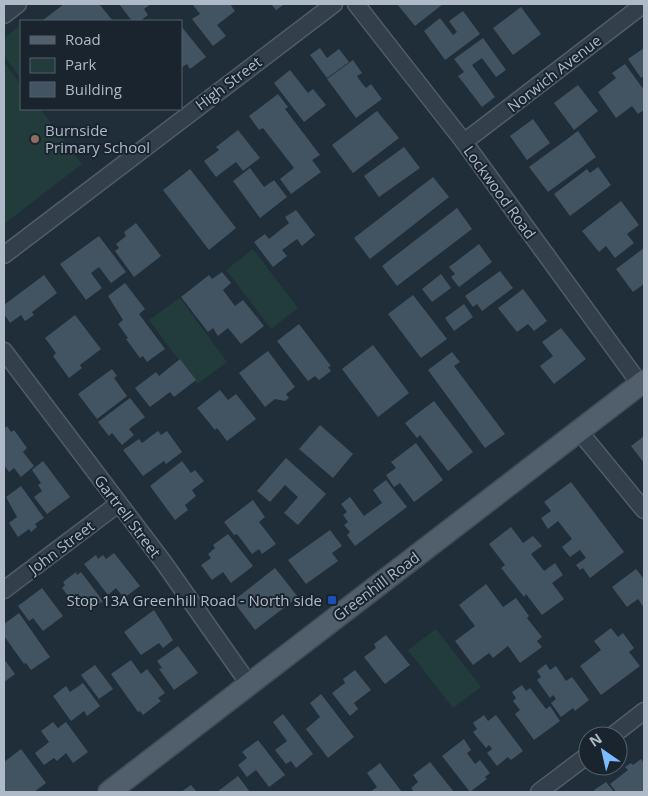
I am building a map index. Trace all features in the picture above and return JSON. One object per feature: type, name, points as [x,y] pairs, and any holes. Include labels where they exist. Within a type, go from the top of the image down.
[{"type":"main road","name":"Greenhill Road","points":[[109,792],[642,382]]},
{"type":"street","points":[[4,15],[18,4]]},
{"type":"street","name":"High Street","points":[[4,255],[334,4]]},
{"type":"street","name":"Lockwood Road","points":[[356,4],[464,142],[642,382]]},
{"type":"street","name":"Norwich Avenue","points":[[464,142],[644,4]]},
{"type":"street","name":"Gartrell Street","points":[[4,351],[164,563],[249,684]]},
{"type":"street","points":[[579,431],[644,510]]},
{"type":"street","name":"John Street","points":[[4,590],[118,504]]},
{"type":"street","points":[[625,726],[644,712]]},
{"type":"street","points":[[539,792],[578,763]]},
{"type":"green space","points":[[20,26],[20,78],[4,56],[4,38]]},
{"type":"green space","name":"Burnside Primary School","points":[[4,62],[20,84],[20,110],[41,110],[82,164],[4,224]]},
{"type":"green space","points":[[253,249],[298,308],[271,329],[226,270]]},
{"type":"green space","points":[[180,298],[227,362],[197,384],[149,320]]},
{"type":"green space","points":[[436,629],[481,687],[453,708],[408,650]]},
{"type":"building","points":[[64,4],[99,4],[112,20],[43,20]]},
{"type":"building","points":[[119,4],[151,4],[144,9],[148,15],[141,20],[131,20]]},
{"type":"building","points":[[230,4],[235,11],[217,25],[226,36],[213,46],[192,19],[200,14],[193,5]]},
{"type":"building","points":[[271,4],[285,4],[276,10]]},
{"type":"building","points":[[397,4],[443,4],[415,26]]},
{"type":"building","points":[[521,7],[541,34],[513,55],[493,28]]},
{"type":"building","points":[[463,11],[480,34],[445,60],[424,31],[440,18],[453,35],[457,32],[449,21]]},
{"type":"building","points":[[182,27],[206,57],[190,69],[187,64],[182,67]]},
{"type":"building","points":[[483,38],[506,70],[496,77],[482,58],[472,65],[495,97],[482,107],[458,76],[464,72],[454,59]]},
{"type":"building","points":[[320,48],[327,58],[339,49],[349,62],[327,78],[310,55]]},
{"type":"building","points":[[644,48],[644,76],[641,78],[628,59]]},
{"type":"building","points":[[353,60],[362,73],[357,76],[361,82],[366,88],[371,84],[382,99],[356,118],[327,79]]},
{"type":"building","points":[[625,64],[644,90],[644,110],[638,114],[632,106],[616,118],[598,92],[616,78],[612,73]]},
{"type":"building","points":[[290,70],[308,93],[313,89],[326,105],[304,122],[274,83]]},
{"type":"building","points":[[578,85],[598,111],[574,130],[554,103]]},
{"type":"building","points":[[278,94],[288,107],[285,109],[320,155],[312,160],[321,172],[291,194],[280,179],[294,168],[263,128],[259,130],[249,116]]},
{"type":"building","points":[[377,111],[399,138],[353,173],[332,145]]},
{"type":"building","points":[[533,119],[550,143],[527,160],[510,136]]},
{"type":"building","points":[[238,130],[260,158],[243,171],[236,162],[216,177],[204,161],[219,150],[216,147]]},
{"type":"building","points":[[578,131],[596,157],[548,192],[529,167]]},
{"type":"building","points":[[404,147],[420,168],[379,197],[364,176]]},
{"type":"building","points":[[598,167],[611,185],[570,216],[554,194],[587,169],[590,173]]},
{"type":"building","points":[[250,168],[264,187],[274,180],[287,197],[260,218],[233,181]]},
{"type":"building","points":[[190,169],[236,228],[209,250],[163,190]]},
{"type":"building","points":[[433,177],[449,197],[370,259],[354,238]]},
{"type":"building","points":[[621,201],[639,225],[627,234],[634,243],[615,258],[606,246],[599,252],[582,231]]},
{"type":"building","points":[[457,208],[472,229],[397,286],[382,266]]},
{"type":"building","points":[[296,210],[315,235],[302,246],[297,239],[282,250],[287,256],[273,267],[254,242],[265,234],[269,239],[289,223],[285,217]]},
{"type":"building","points":[[136,223],[161,256],[134,277],[115,251],[119,248],[116,244],[126,236],[124,232]]},
{"type":"building","points":[[99,236],[126,272],[111,283],[99,267],[91,273],[102,288],[86,300],[60,264]]},
{"type":"building","points":[[479,244],[492,262],[459,287],[451,277],[455,274],[449,267]]},
{"type":"building","points":[[644,248],[644,284],[633,292],[616,269]]},
{"type":"building","points":[[500,271],[513,288],[482,311],[477,304],[473,307],[465,296]]},
{"type":"building","points":[[222,272],[231,283],[223,290],[235,306],[243,300],[264,326],[241,344],[228,328],[218,336],[213,328],[208,332],[181,297],[209,275],[212,279]]},
{"type":"building","points":[[441,274],[451,288],[432,302],[422,289]]},
{"type":"building","points":[[44,275],[57,293],[32,312],[34,315],[25,321],[21,315],[10,323],[4,314],[4,305]]},
{"type":"building","points":[[125,283],[145,309],[139,314],[165,349],[147,362],[143,356],[140,358],[126,339],[128,338],[118,324],[123,320],[108,296]]},
{"type":"building","points":[[523,289],[547,321],[534,331],[528,324],[517,332],[498,308]]},
{"type":"building","points":[[413,295],[447,339],[421,358],[388,314]]},
{"type":"building","points":[[464,304],[473,317],[454,331],[445,318]]},
{"type":"building","points":[[75,315],[101,349],[80,365],[82,368],[69,378],[53,356],[56,353],[45,338]]},
{"type":"building","points":[[299,324],[331,366],[328,367],[331,371],[319,380],[315,376],[308,381],[277,341]]},
{"type":"building","points":[[561,328],[586,359],[554,384],[540,366],[553,356],[542,342]]},
{"type":"building","points":[[373,345],[409,393],[378,417],[342,369]]},
{"type":"building","points":[[268,351],[295,387],[286,394],[289,398],[285,401],[275,399],[265,407],[239,373]]},
{"type":"building","points":[[452,352],[460,362],[454,366],[505,434],[485,448],[428,370]]},
{"type":"building","points":[[180,359],[196,380],[174,397],[170,392],[150,407],[135,388],[156,372],[159,376]]},
{"type":"building","points":[[112,369],[117,376],[114,378],[127,396],[97,419],[78,394]]},
{"type":"building","points":[[220,390],[228,400],[236,394],[256,419],[227,441],[197,408]]},
{"type":"building","points":[[130,398],[145,417],[129,429],[134,435],[122,445],[112,433],[109,436],[98,422]]},
{"type":"building","points":[[434,401],[473,452],[448,471],[420,435],[417,438],[405,423]]},
{"type":"building","points":[[320,425],[353,454],[333,478],[299,449]]},
{"type":"building","points":[[7,426],[11,432],[14,430],[27,448],[23,452],[34,466],[21,477],[14,468],[9,472],[4,465],[4,429]]},
{"type":"building","points":[[158,431],[161,435],[167,431],[182,452],[166,464],[164,461],[143,476],[123,450],[139,439],[142,443]]},
{"type":"building","points":[[644,436],[644,463],[631,446]]},
{"type":"building","points":[[416,443],[443,480],[414,502],[400,483],[394,487],[386,475],[396,468],[391,462]]},
{"type":"building","points":[[286,458],[326,494],[298,525],[284,513],[298,497],[285,485],[270,502],[257,491]]},
{"type":"building","points":[[43,461],[70,497],[47,514],[34,497],[42,491],[38,485],[41,483],[32,470]]},
{"type":"building","points":[[182,461],[191,473],[195,470],[204,481],[192,490],[196,496],[185,505],[188,510],[175,520],[150,486]]},
{"type":"building","points":[[386,480],[407,507],[355,546],[347,535],[350,532],[344,525],[348,522],[343,515],[347,512],[341,504],[350,497],[364,516],[382,503],[373,490]]},
{"type":"building","points":[[571,482],[624,552],[590,578],[583,568],[580,570],[576,565],[586,558],[580,550],[570,557],[562,547],[572,539],[558,521],[548,529],[541,518],[551,511],[544,502]]},
{"type":"building","points":[[21,486],[44,518],[35,524],[37,527],[31,532],[29,529],[18,537],[9,523],[17,517],[6,497]]},
{"type":"building","points":[[253,500],[265,517],[259,522],[276,544],[262,554],[259,549],[252,554],[237,534],[234,535],[224,522]]},
{"type":"building","points":[[511,527],[523,543],[533,536],[542,546],[531,554],[544,571],[555,563],[563,575],[552,583],[564,599],[542,615],[526,594],[524,597],[501,568],[505,565],[489,544]]},
{"type":"building","points":[[330,530],[342,546],[332,553],[338,561],[306,584],[288,560]]},
{"type":"building","points":[[228,534],[253,566],[231,583],[223,572],[212,580],[201,565],[211,558],[208,554],[215,548],[213,545]]},
{"type":"building","points":[[114,553],[140,586],[124,598],[116,588],[108,595],[84,564],[96,555],[98,559],[103,555],[106,559]]},
{"type":"building","points":[[275,568],[298,597],[255,630],[233,601]]},
{"type":"building","points":[[636,569],[644,579],[644,608],[638,599],[627,607],[612,587]]},
{"type":"building","points":[[76,572],[77,575],[81,572],[103,601],[91,610],[86,603],[78,609],[62,588],[65,585],[63,582]]},
{"type":"building","points":[[486,584],[503,607],[516,598],[529,616],[527,618],[542,637],[537,641],[542,647],[520,663],[508,646],[493,658],[489,653],[473,665],[455,641],[475,626],[459,605]]},
{"type":"building","points":[[42,588],[63,616],[43,631],[33,618],[29,621],[18,606]]},
{"type":"building","points":[[154,610],[173,640],[163,648],[159,643],[141,655],[124,632]]},
{"type":"building","points":[[19,613],[50,657],[31,670],[26,663],[24,664],[4,636],[4,624]]},
{"type":"building","points":[[611,628],[618,637],[623,633],[634,648],[629,652],[640,666],[601,695],[580,666],[601,650],[594,641]]},
{"type":"building","points":[[386,635],[410,665],[385,684],[364,657],[376,648],[374,644]]},
{"type":"building","points":[[178,646],[198,673],[174,690],[159,669],[162,668],[157,661]]},
{"type":"building","points":[[4,659],[15,674],[4,682]]},
{"type":"building","points":[[131,660],[141,674],[147,669],[165,693],[158,698],[161,701],[143,715],[140,711],[138,712],[111,674]]},
{"type":"building","points":[[546,664],[550,670],[556,666],[566,681],[572,677],[589,700],[575,711],[573,708],[561,717],[551,703],[556,699],[553,695],[550,698],[537,680],[541,677],[537,671]]},
{"type":"building","points":[[95,665],[113,689],[99,699],[81,675]]},
{"type":"building","points":[[355,670],[371,690],[354,703],[358,709],[350,716],[332,693],[345,683],[343,679]]},
{"type":"building","points":[[83,683],[100,706],[87,716],[84,711],[71,721],[53,696],[66,686],[70,692]]},
{"type":"building","points":[[522,685],[526,691],[530,688],[546,709],[550,706],[560,721],[534,740],[515,714],[520,710],[513,701],[516,698],[512,692]]},
{"type":"building","points":[[321,694],[354,737],[328,758],[306,729],[320,717],[310,703]]},
{"type":"building","points":[[283,714],[313,754],[296,768],[291,761],[286,764],[275,750],[287,741],[273,722]]},
{"type":"building","points":[[484,715],[488,721],[496,715],[523,751],[511,760],[508,757],[497,766],[487,753],[492,749],[489,745],[486,748],[473,732],[477,729],[473,723]]},
{"type":"building","points":[[53,722],[58,728],[66,722],[88,752],[73,763],[66,753],[57,761],[54,758],[44,765],[35,753],[49,742],[41,731]]},
{"type":"building","points":[[464,739],[471,750],[467,753],[475,764],[480,760],[490,773],[485,777],[487,779],[470,792],[442,756]]},
{"type":"building","points":[[258,740],[285,775],[269,787],[256,770],[247,777],[238,765],[247,758],[242,752]]},
{"type":"building","points":[[21,749],[46,783],[34,792],[4,792],[4,762]]},
{"type":"building","points":[[641,759],[644,763],[644,792],[616,792],[610,784],[620,776],[628,776],[628,765],[631,763],[633,765]]},
{"type":"building","points":[[430,762],[454,792],[414,792],[411,788],[418,782],[413,775]]},
{"type":"building","points":[[380,763],[402,792],[370,792],[377,787],[367,773]]},
{"type":"building","points":[[238,776],[250,792],[217,792]]},
{"type":"building","points":[[606,782],[614,792],[595,792],[594,790]]},
{"type":"building","points":[[191,785],[197,792],[181,792]]},
{"type":"place","name":"Burnside Primary School","points":[[35,139]]},
{"type":"place","name":"Stop 13A Greenhill Road - North side","points":[[332,600]]}]
